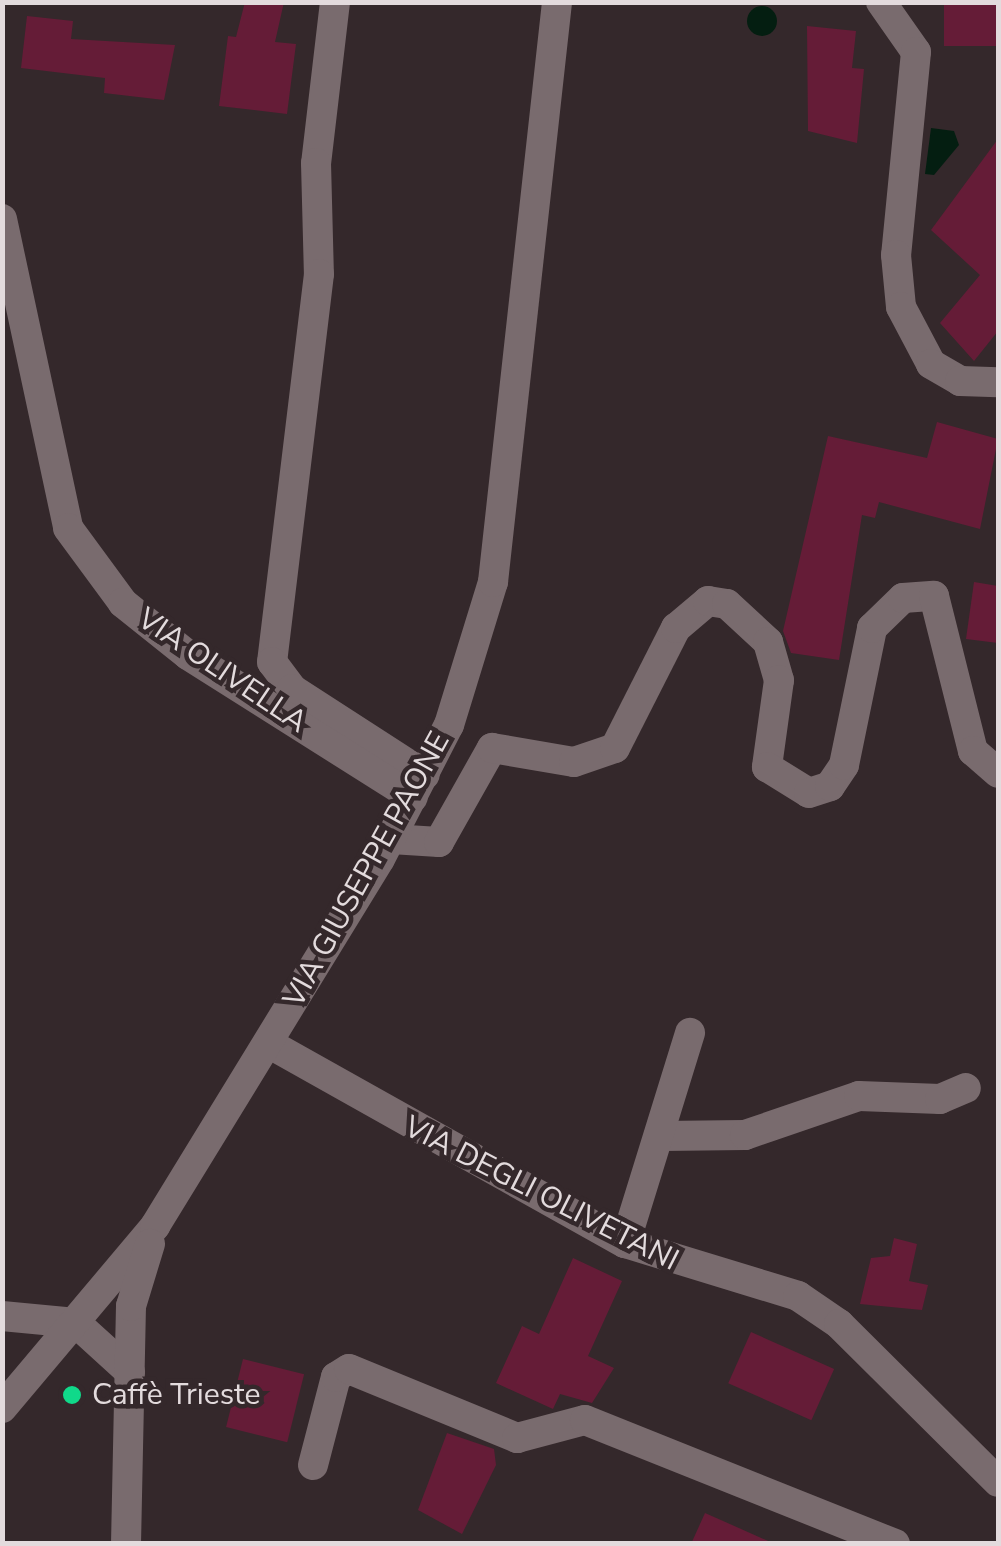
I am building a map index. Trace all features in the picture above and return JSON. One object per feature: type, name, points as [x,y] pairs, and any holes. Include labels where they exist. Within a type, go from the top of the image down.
[{"type":"street","points":[[334,2],[316,163],[319,274],[272,662],[292,689],[419,786]]},
{"type":"street","name":"VIA GIUSEPPE PAONE","points":[[2,1408],[155,1226],[391,838],[419,786],[475,655],[493,582],[557,2]]},
{"type":"street","points":[[880,2],[916,52],[896,255],[901,307],[931,364],[960,381],[998,382]]},
{"type":"street","name":"VIA OLIVELLA","points":[[2,220],[68,528],[123,603],[188,656],[419,786]]},
{"type":"street","points":[[391,838],[439,842],[492,748],[574,762],[616,748],[676,628],[708,600],[728,604],[768,642],[779,680],[767,767],[809,793],[830,786],[844,765],[872,628],[904,598],[934,596],[973,752],[998,773]]},
{"type":"street","points":[[625,1243],[662,1136],[690,1033]]},
{"type":"street","name":"VIA DEGLI OLIVETANI","points":[[268,1043],[625,1243],[798,1296],[998,1482]]},
{"type":"street","points":[[662,1136],[745,1134],[859,1096],[940,1098],[966,1088]]},
{"type":"street","points":[[126,1544],[131,1306],[155,1226]]},
{"type":"street","points":[[2,1316],[76,1323],[130,1372]]},
{"type":"street","points":[[313,1465],[336,1377],[349,1369],[518,1438],[585,1420],[896,1544]]},
{"type":"shaded area","points":[[762,6],[776,15],[777,21],[768,35],[762,36],[748,27],[747,21],[756,7]]},
{"type":"shaded area","points":[[931,128],[954,131],[959,145],[934,175],[925,174]]},
{"type":"building","points":[[245,2],[284,2],[275,42],[296,44],[287,114],[219,106],[228,36],[236,37]]},
{"type":"building","points":[[944,2],[997,2],[997,46],[944,46]]},
{"type":"building","points":[[27,16],[73,21],[71,39],[175,45],[164,100],[104,93],[105,78],[21,68]]},
{"type":"building","points":[[807,26],[856,31],[852,68],[864,69],[857,143],[808,131]]},
{"type":"building","points":[[998,139],[998,331],[974,361],[940,323],[980,275],[931,230]]},
{"type":"building","points":[[937,422],[998,439],[980,529],[879,502],[875,518],[862,515],[839,660],[791,653],[783,631],[828,436],[927,458]]},
{"type":"building","points":[[974,582],[998,586],[998,643],[966,639]]},
{"type":"building","points":[[894,1238],[917,1244],[909,1281],[928,1285],[922,1310],[860,1304],[871,1258],[890,1256]]},
{"type":"building","points":[[573,1258],[622,1281],[588,1356],[614,1368],[592,1403],[560,1394],[553,1409],[496,1383],[522,1326],[539,1334]]},
{"type":"building","points":[[751,1332],[834,1369],[811,1420],[728,1383]]},
{"type":"building","points":[[243,1359],[304,1374],[287,1442],[226,1427]]},
{"type":"building","points":[[447,1433],[494,1449],[496,1465],[462,1534],[418,1510]]},
{"type":"building","points":[[705,1513],[775,1544],[691,1544]]},
{"type":"place","name":"Caffè Trieste","points":[[72,1395]]}]
